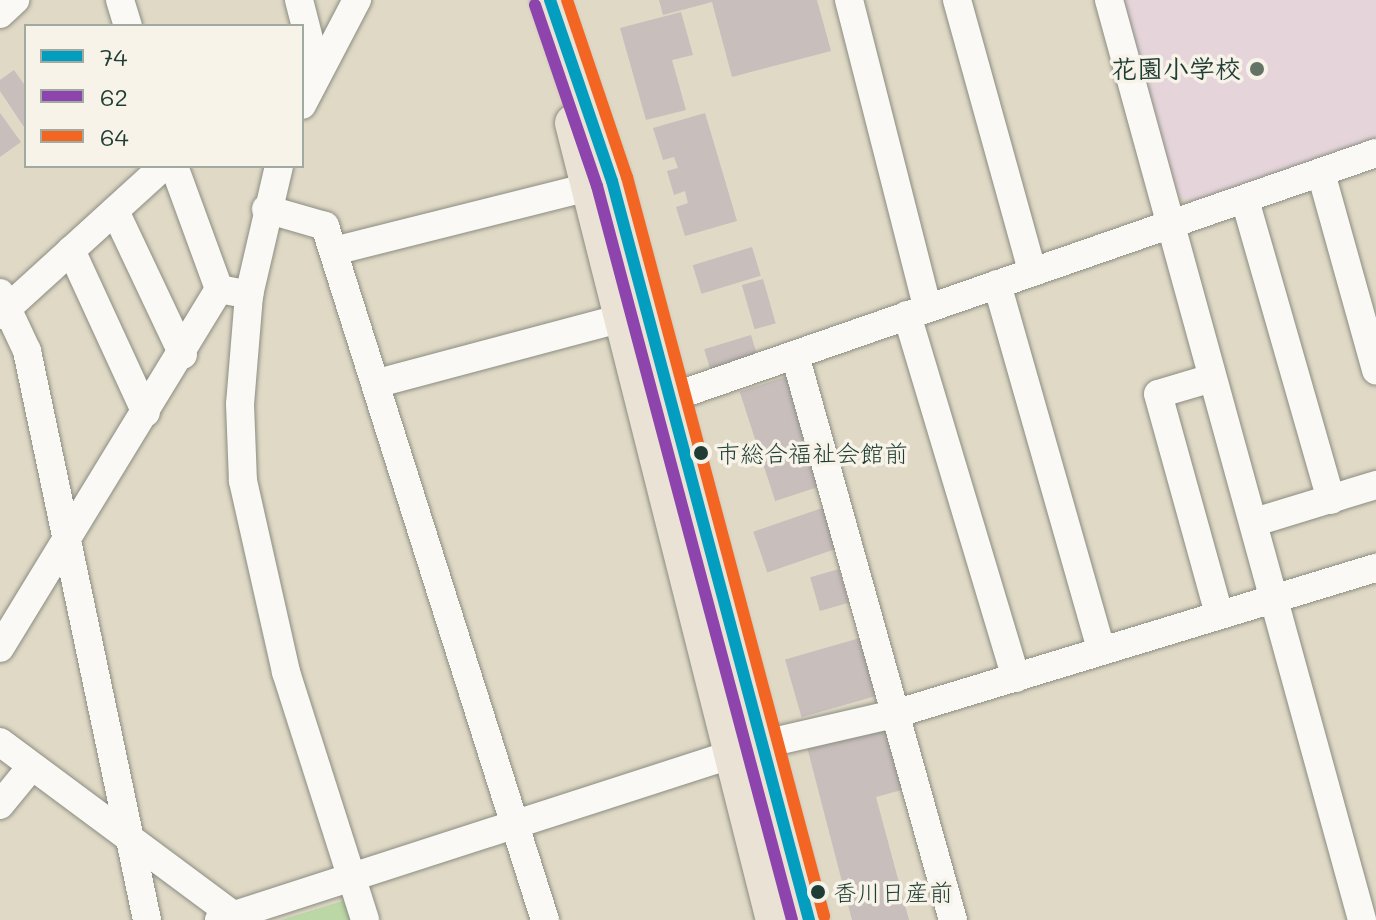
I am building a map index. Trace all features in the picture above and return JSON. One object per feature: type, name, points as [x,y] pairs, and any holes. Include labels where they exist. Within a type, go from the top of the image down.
[{"type":"main road","points":[[551,2],[585,188],[774,920]]},
{"type":"main road","points":[[551,2],[612,181],[809,920]]},
{"type":"street","points":[[0,14],[15,0]]},
{"type":"street","points":[[120,0],[127,24]]},
{"type":"street","points":[[299,0],[317,70]]},
{"type":"street","points":[[304,100],[317,70],[357,0]]},
{"type":"street","points":[[849,0],[917,311],[1016,678]]},
{"type":"street","points":[[957,0],[1032,271]]},
{"type":"street","points":[[1109,0],[1174,225],[1212,378],[1255,522],[1362,920]]},
{"type":"street","points":[[670,398],[1376,153]]},
{"type":"street","points":[[147,920],[128,842],[27,351],[3,304],[71,250],[162,168]]},
{"type":"street","points":[[0,648],[183,355],[219,289],[175,168]]},
{"type":"street","points":[[278,168],[266,209],[249,295],[240,404],[257,568],[365,920]]},
{"type":"street","points":[[1321,173],[1376,370]]},
{"type":"street","points":[[334,251],[585,188]]},
{"type":"street","points":[[1245,200],[1331,500]]},
{"type":"street","points":[[266,209],[314,218],[334,251],[545,920]]},
{"type":"street","points":[[115,211],[183,355]]},
{"type":"street","points":[[71,250],[146,413]]},
{"type":"street","points":[[997,284],[1101,650]]},
{"type":"street","points":[[219,289],[249,295]]},
{"type":"street","points":[[378,383],[619,319]]},
{"type":"street","points":[[795,355],[898,713],[953,920]]},
{"type":"street","points":[[1212,378],[1158,394],[1219,614]]},
{"type":"street","points":[[1255,522],[1376,485]]},
{"type":"street","points":[[0,742],[231,918],[764,744],[898,713],[1376,568]]},
{"type":"street","points":[[0,805],[31,767]]},
{"type":"shaded area","name":"花園小学校","points":[[1116,0],[1376,0],[1376,138],[1195,201],[1180,198]]},
{"type":"green space","points":[[346,900],[351,920],[281,920]]},
{"type":"building","points":[[659,0],[817,0],[831,51],[732,77],[712,2],[663,15]]},
{"type":"building","points":[[681,12],[693,55],[672,60],[686,110],[646,120],[620,28]]},
{"type":"building","points":[[14,70],[24,84],[24,127],[0,91],[0,80]]},
{"type":"building","points":[[0,113],[21,142],[0,157]]},
{"type":"building","points":[[705,113],[737,221],[685,236],[676,207],[688,203],[685,191],[674,195],[667,171],[678,168],[674,157],[663,160],[653,128]]},
{"type":"building","points":[[752,247],[761,276],[701,294],[693,265]]},
{"type":"building","points":[[763,279],[776,323],[755,329],[742,285]]},
{"type":"building","points":[[751,335],[758,358],[711,372],[704,349]]},
{"type":"building","points":[[791,375],[827,484],[775,501],[740,392]]},
{"type":"building","points":[[828,506],[842,547],[767,572],[753,532]]},
{"type":"building","points":[[839,569],[849,603],[820,611],[810,577]]},
{"type":"building","points":[[860,638],[877,696],[802,717],[785,659]]},
{"type":"building","points":[[888,725],[905,789],[876,797],[909,920],[852,920],[807,747]]},
{"type":"transit line","name":"74","points":[[550,0],[612,181],[809,920]]},
{"type":"transit line","name":"64","points":[[567,0],[627,177],[824,916]]},
{"type":"transit line","name":"62","points":[[535,5],[597,186],[792,920]]},
{"type":"place","name":"花園小学校","points":[[1257,69]]},
{"type":"place","name":"市総合福祉会館前","points":[[701,453]]},
{"type":"place","name":"香川日産前","points":[[818,892]]}]
